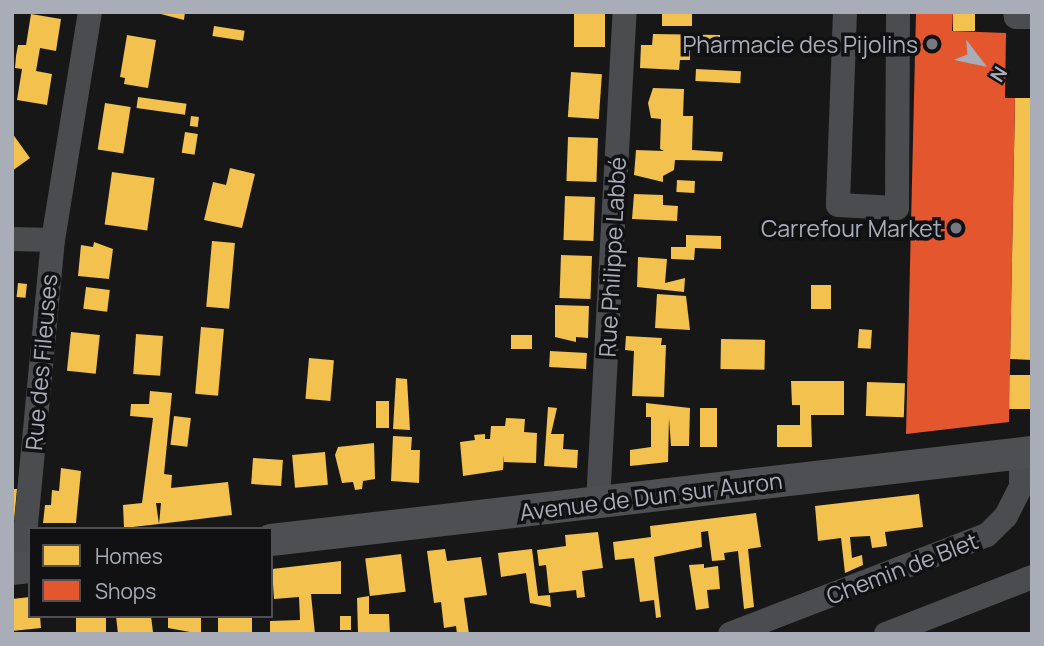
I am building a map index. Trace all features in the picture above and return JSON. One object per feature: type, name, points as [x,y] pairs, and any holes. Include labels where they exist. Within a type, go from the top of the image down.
[{"type":"main road","name":"Avenue de Dun sur Auron","points":[[273,540],[1026,453]]},
{"type":"street","name":"Rue des Fileuses","points":[[21,567],[52,240],[90,12]]},
{"type":"street","name":"Rue Philippe Labbé","points":[[598,503],[625,12]]},
{"type":"street","points":[[845,12],[838,205],[897,208],[898,12]]},
{"type":"street","points":[[1016,12],[1016,17],[1032,17]]},
{"type":"street","name":"Rue des Fileuses","points":[[12,239],[52,240]]},
{"type":"street","name":"Chemin de Blet","points":[[730,634],[987,535],[1006,516],[1021,486],[1026,453]]},
{"type":"street","points":[[886,634],[1032,577]]},
{"type":"building: Homes","points":[[153,12],[185,12],[184,20]]},
{"type":"building: Homes","points":[[574,12],[605,12],[605,47],[574,47]]},
{"type":"building: Homes","points":[[662,12],[692,12],[692,26],[662,26]]},
{"type":"building: Homes","points":[[31,14],[61,19],[56,51],[40,48],[36,71],[52,74],[47,105],[17,100],[22,69],[15,68],[16,56],[18,45],[26,45]]},
{"type":"building: Homes","points":[[953,14],[975,14],[975,31],[953,31]]},
{"type":"building: Homes","points":[[214,26],[245,31],[243,41],[212,36]]},
{"type":"building: Homes","points":[[653,34],[720,35],[720,49],[681,43],[681,47],[690,47],[690,60],[680,60],[679,70],[640,68],[641,45],[652,45]]},
{"type":"building: Homes","points":[[127,35],[156,40],[148,88],[124,84],[125,78],[120,77]]},
{"type":"building: Homes","points":[[696,69],[741,71],[740,83],[695,81]]},
{"type":"building: Homes","points":[[571,72],[602,74],[599,119],[568,117]]},
{"type":"building: Homes","points":[[653,88],[684,89],[683,116],[693,116],[692,150],[723,152],[722,161],[675,160],[674,170],[663,176],[663,182],[634,175],[636,150],[664,151],[660,149],[661,119],[651,118],[648,103]]},
{"type":"building: Homes","points":[[138,97],[187,104],[185,115],[136,108]]},
{"type":"building: Homes","points":[[1015,98],[1032,98],[1032,360],[1010,359]]},
{"type":"building: Homes","points":[[105,103],[131,107],[123,153],[98,149]]},
{"type":"building: Homes","points":[[191,116],[199,117],[198,127],[190,126]]},
{"type":"building: Homes","points":[[185,132],[198,134],[195,155],[182,153]]},
{"type":"building: Homes","points":[[12,133],[30,158],[12,171]]},
{"type":"building: Homes","points":[[568,137],[598,138],[596,182],[566,181]]},
{"type":"building: Homes","points":[[230,168],[255,174],[242,228],[204,220],[213,182],[226,185]]},
{"type":"building: Homes","points":[[112,172],[155,178],[147,230],[105,224]]},
{"type":"building: Homes","points":[[677,180],[695,181],[694,193],[676,192]]},
{"type":"building: Homes","points":[[634,194],[663,195],[663,205],[678,206],[677,221],[632,219]]},
{"type":"building: Homes","points":[[565,196],[595,197],[593,241],[563,240]]},
{"type":"building: Homes","points":[[686,235],[721,236],[721,249],[695,248],[694,260],[671,259],[671,247],[686,247]]},
{"type":"building: Homes","points":[[212,241],[235,243],[229,309],[206,307]]},
{"type":"building: Homes","points":[[94,242],[113,249],[109,279],[78,276],[81,245],[93,247]]},
{"type":"building: Homes","points":[[561,255],[592,256],[590,299],[559,298]]},
{"type":"building: Homes","points":[[638,257],[667,259],[665,283],[685,278],[684,292],[637,287]]},
{"type":"building: Homes","points":[[18,283],[27,284],[25,298],[17,297]]},
{"type":"building: Homes","points":[[811,285],[831,285],[831,309],[811,309]]},
{"type":"building: Homes","points":[[86,287],[110,290],[107,312],[83,309]]},
{"type":"building: Homes","points":[[657,294],[686,296],[690,330],[655,328]]},
{"type":"building: Homes","points":[[555,305],[589,306],[588,338],[576,337],[576,342],[555,337]]},
{"type":"building: Homes","points":[[201,327],[224,329],[218,396],[195,394]]},
{"type":"building: Homes","points":[[859,329],[872,330],[871,349],[858,348]]},
{"type":"building: Homes","points":[[71,332],[100,335],[96,374],[67,371]]},
{"type":"building: Homes","points":[[136,334],[163,336],[160,376],[133,374]]},
{"type":"building: Homes","points":[[511,335],[532,335],[532,349],[511,349]]},
{"type":"building: Homes","points":[[626,336],[662,338],[661,345],[666,345],[664,397],[632,396],[634,351],[625,350]]},
{"type":"building: Homes","points":[[721,339],[765,340],[764,370],[720,369]]},
{"type":"building: Homes","points":[[550,351],[587,353],[586,369],[549,367]]},
{"type":"building: Homes","points":[[309,358],[334,360],[330,401],[305,399]]},
{"type":"building: Homes","points":[[1009,375],[1032,375],[1032,409],[1009,409]]},
{"type":"building: Homes","points":[[396,378],[407,379],[410,430],[393,429]]},
{"type":"building: Homes","points":[[791,381],[844,381],[844,415],[811,415],[812,447],[777,447],[777,425],[800,425],[800,405],[792,405]]},
{"type":"building: Homes","points":[[867,382],[905,383],[904,417],[866,416]]},
{"type":"building: Homes","points":[[150,391],[172,393],[164,474],[172,475],[171,488],[228,482],[232,515],[159,524],[133,527],[124,527],[123,505],[142,503],[153,418],[130,416],[131,404],[149,404]],"holes":[[[156,503],[161,503],[159,524]]]},
{"type":"building: Homes","points":[[376,401],[389,401],[389,428],[376,428]]},
{"type":"building: Homes","points":[[646,403],[690,408],[689,446],[671,446],[669,418],[668,462],[630,466],[630,450],[651,447],[651,417],[646,417]]},
{"type":"building: Homes","points":[[548,407],[557,408],[551,434],[564,434],[563,449],[578,450],[577,468],[544,466]]},
{"type":"building: Homes","points":[[700,408],[717,408],[717,447],[700,447]]},
{"type":"building: Homes","points":[[174,416],[191,418],[187,447],[170,445]]},
{"type":"building: Homes","points":[[506,418],[525,419],[524,432],[537,433],[536,463],[504,462],[504,455],[503,470],[463,476],[460,442],[475,440],[474,435],[485,434],[485,439],[490,439],[491,426],[505,426]]},
{"type":"building: Homes","points":[[393,436],[412,437],[411,450],[420,450],[419,483],[391,481]]},
{"type":"building: Homes","points":[[374,443],[375,479],[363,481],[362,489],[355,490],[353,482],[342,483],[335,455],[338,447]]},
{"type":"building: Homes","points":[[325,452],[328,485],[295,488],[292,455]]},
{"type":"building: Homes","points":[[253,458],[283,460],[281,486],[251,484]]},
{"type":"building: Homes","points":[[61,468],[81,471],[76,523],[43,523],[45,505],[51,505],[52,490],[59,491]]},
{"type":"building: Homes","points":[[12,489],[17,489],[14,521],[12,521]]},
{"type":"building: Homes","points":[[919,494],[923,527],[885,532],[887,546],[872,548],[870,536],[850,537],[852,558],[862,555],[863,565],[845,573],[841,538],[818,541],[815,506]]},
{"type":"building: Homes","points":[[756,513],[761,547],[748,549],[754,607],[744,609],[738,551],[724,553],[725,560],[712,561],[708,531],[701,532],[702,547],[654,557],[661,617],[656,618],[654,600],[640,602],[634,558],[615,560],[613,542],[651,537],[650,526]]},
{"type":"building: Homes","points":[[598,532],[603,568],[582,571],[585,597],[577,598],[576,590],[549,593],[546,565],[539,566],[537,550],[566,546],[565,535]]},
{"type":"building: Homes","points":[[445,549],[447,561],[481,557],[487,595],[464,598],[469,634],[457,634],[456,626],[444,628],[441,602],[434,603],[427,551]]},
{"type":"building: Homes","points":[[532,549],[538,596],[550,595],[551,607],[530,603],[526,573],[501,577],[498,553]]},
{"type":"building: Homes","points":[[401,554],[406,592],[370,596],[365,558]]},
{"type":"building: Homes","points":[[341,561],[341,594],[311,594],[315,634],[270,634],[270,621],[300,620],[299,597],[274,599],[273,569]]},
{"type":"building: Homes","points":[[704,564],[704,568],[718,566],[720,589],[707,590],[709,608],[696,610],[689,565]]},
{"type":"building: Homes","points":[[369,596],[369,614],[389,614],[390,634],[358,634],[357,598]]},
{"type":"building: Homes","points":[[28,597],[28,618],[40,618],[41,628],[12,631],[12,599]]},
{"type":"building: Homes","points":[[340,616],[351,616],[351,630],[340,630]]},
{"type":"building: Homes","points":[[76,618],[106,618],[106,634],[76,634]]},
{"type":"building: Homes","points":[[116,618],[151,618],[153,632],[118,634]]},
{"type":"building: Homes","points":[[168,618],[201,618],[201,634],[168,628]]},
{"type":"building: Homes","points":[[218,618],[252,618],[252,634],[218,634]]},
{"type":"building: Shops","points":[[953,12],[952,31],[1006,33],[1005,98],[1015,98],[1009,422],[906,434],[916,13]]},
{"type":"place","name":"Pharmacie des Pijolins","points":[[932,44]]},
{"type":"place","name":"Carrefour Market","points":[[956,228]]}]
